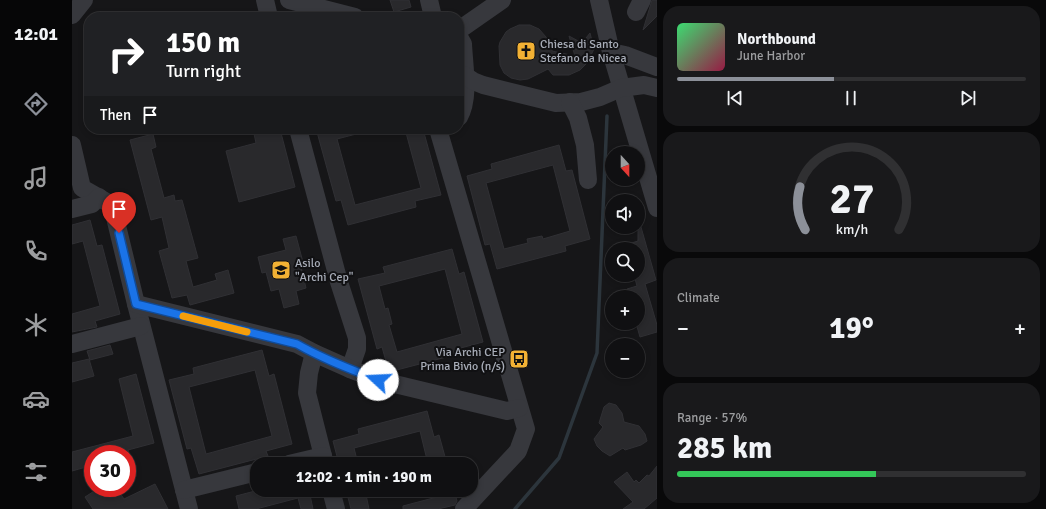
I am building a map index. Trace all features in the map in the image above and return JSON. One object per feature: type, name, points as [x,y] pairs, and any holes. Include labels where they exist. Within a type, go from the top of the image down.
[{"type":"street","points":[[72,15],[84,0]]},
{"type":"street","points":[[265,0],[268,12]]},
{"type":"street","points":[[289,0],[336,12]]},
{"type":"street","points":[[429,0],[432,12]]},
{"type":"street","points":[[464,27],[502,0]]},
{"type":"street","points":[[598,0],[621,88],[657,208]]},
{"type":"street","points":[[611,52],[657,67]]},
{"type":"street","points":[[464,75],[483,85],[556,102],[581,102],[600,97],[621,88],[644,86],[657,88]]},
{"type":"street","points":[[464,75],[464,104]]},
{"type":"street","points":[[465,98],[483,85]]},
{"type":"street","points":[[570,102],[578,118],[585,145],[588,180]]},
{"type":"street","points":[[299,134],[339,282],[357,338],[357,349],[350,370]]},
{"type":"street","points":[[439,134],[526,429],[518,451],[464,509]]},
{"type":"street","points":[[72,145],[82,188],[112,205],[141,326],[189,509]]},
{"type":"street","points":[[72,209],[92,204],[98,197]]},
{"type":"street","points":[[136,304],[297,344],[350,370],[378,380],[507,411],[519,408]]},
{"type":"street","points":[[72,344],[141,326]]},
{"type":"street","points":[[314,353],[309,372],[307,393],[323,457]]},
{"type":"street","points":[[184,490],[250,474]]},
{"type":"street","points":[[333,497],[336,509]]},
{"type":"building","points":[[390,0],[409,0],[411,7],[394,12]]},
{"type":"building","points":[[652,0],[657,0],[657,16],[643,30]]},
{"type":"building","name":"Chiesa di Santo Stefano da Nicea","points":[[519,25],[530,25],[539,29],[551,45],[552,51],[575,56],[569,36],[582,43],[590,33],[594,49],[587,63],[580,70],[569,75],[553,75],[548,69],[528,79],[520,80],[511,78],[504,73],[500,65],[499,46],[506,32]]},
{"type":"building","points":[[153,134],[156,147],[151,149],[164,198],[174,195],[175,201],[182,200],[198,258],[186,261],[193,287],[217,280],[215,274],[228,270],[234,293],[190,305],[187,295],[172,298],[159,251],[169,248],[162,217],[151,220],[130,140]]},
{"type":"building","points":[[254,134],[281,134],[295,187],[239,202],[226,151],[256,143]]},
{"type":"building","points":[[318,134],[356,134],[337,139],[355,205],[421,188],[406,134],[424,134],[441,195],[415,201],[416,207],[348,225],[341,200],[336,201]]},
{"type":"building","points":[[559,145],[566,171],[572,170],[590,239],[565,246],[566,251],[497,269],[490,244],[485,245],[467,176],[492,169],[491,164]],"holes":[[[553,165],[570,231],[543,239],[542,236],[527,239],[528,243],[504,249],[486,183]]]},
{"type":"building","points":[[90,220],[97,246],[102,245],[120,314],[95,321],[97,327],[72,332],[72,314],[100,306],[83,241],[72,244],[72,225]]},
{"type":"building","points":[[638,234],[643,234],[656,280],[645,284],[657,325],[657,332],[640,337],[638,330],[645,330],[645,290],[627,289],[637,286],[636,282],[645,282],[645,242],[635,242],[638,241]]},
{"type":"building","name":"Asilo \"Archi Cep\"","points":[[296,236],[304,266],[301,267],[306,288],[296,291],[299,304],[284,308],[279,289],[271,291],[266,272],[262,273],[258,257],[286,250],[283,239]]},
{"type":"building","points":[[452,249],[459,274],[464,272],[483,342],[457,349],[458,354],[389,372],[382,347],[377,349],[358,279],[385,273],[383,267]],"holes":[[[445,269],[462,334],[397,352],[389,325],[392,324],[388,308],[385,309],[379,286]]]},
{"type":"building","points":[[110,345],[113,354],[90,360],[87,351]]},
{"type":"building","points":[[262,350],[269,376],[274,374],[292,444],[266,451],[268,456],[250,457],[250,461],[199,474],[191,448],[187,449],[169,380],[194,374],[193,368]],"holes":[[[255,370],[272,436],[206,454],[189,387]]]},
{"type":"building","points":[[89,359],[94,376],[72,382],[72,363]]},
{"type":"building","points":[[136,374],[154,443],[136,448],[136,445],[99,445],[133,436],[119,379]]},
{"type":"building","points":[[609,403],[616,405],[622,413],[624,422],[639,426],[645,434],[647,441],[641,445],[625,450],[623,448],[610,456],[597,446],[594,439],[603,427],[599,423],[604,407]]},
{"type":"building","points":[[427,411],[434,437],[439,435],[445,457],[426,457],[420,431],[354,448],[356,457],[337,457],[333,441],[359,434],[358,429]]},
{"type":"building","points":[[84,449],[84,468],[72,471],[72,452]]},
{"type":"building","points":[[657,466],[657,498],[644,509],[623,509],[633,502],[614,482],[627,472],[634,482],[636,480],[639,483],[647,475],[649,476]]},
{"type":"building","points":[[155,484],[168,509],[93,509],[85,497],[123,497],[124,499],[128,497],[136,497],[136,493]]},
{"type":"building","points":[[250,492],[250,497],[310,497],[313,509],[301,509],[298,498],[256,509],[239,509],[236,496]]},
{"type":"building","points":[[348,497],[366,497],[369,509],[351,509]]},
{"type":"building","points":[[437,497],[456,497],[457,501],[455,505],[438,509],[403,509],[403,506]]},
{"type":"waterway","points":[[515,509],[559,458],[597,353],[607,116]]},
{"type":"slow traffic","points":[[183,316],[247,332]]},
{"type":"place","name":"Chiesa di Santo Stefano da Nicea","points":[[526,51]]},
{"type":"place","name":"Asilo \"Archi Cep\"","points":[[281,270]]},
{"type":"place","name":"Via Archi CEP Prima Bivio (n/s)","points":[[519,359]]},
{"type":"route","points":[[119,233],[136,304],[297,344],[350,370],[378,380]]}]
